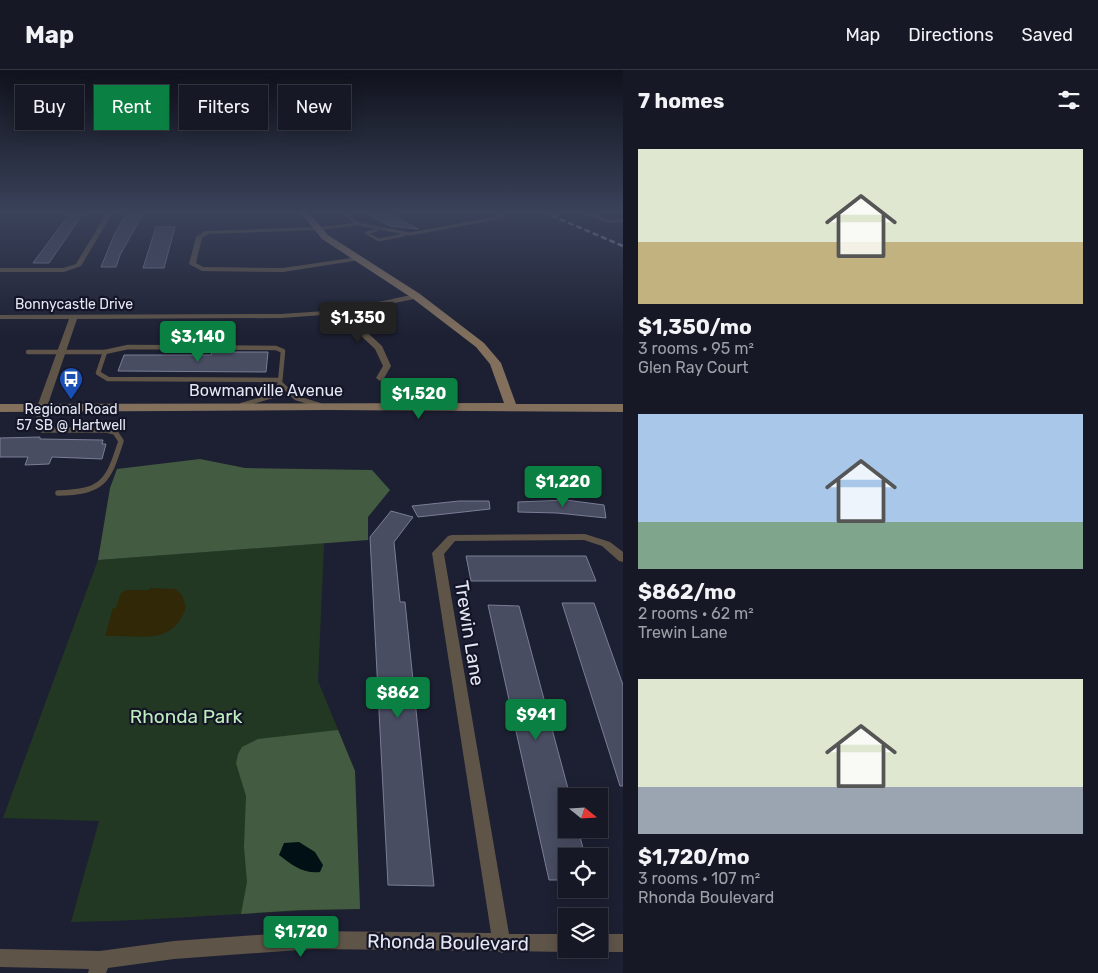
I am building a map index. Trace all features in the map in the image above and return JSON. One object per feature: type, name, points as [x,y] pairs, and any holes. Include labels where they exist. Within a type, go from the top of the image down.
[{"type":"street","points":[[0,270],[64,270],[79,265],[85,254]]},
{"type":"street","points":[[195,254],[192,264],[202,269],[283,270],[358,259]]},
{"type":"street","points":[[351,254],[416,296],[480,344],[495,363],[510,407]]},
{"type":"street","name":"Bonnycastle Drive","points":[[0,317],[282,316],[340,312],[416,296]]},
{"type":"street","points":[[340,312],[379,348],[387,366],[380,378]]},
{"type":"street","points":[[42,406],[74,317]]},
{"type":"street","name":"Bowmanville Avenue","points":[[0,408],[42,406],[328,406],[623,408]]},
{"type":"street","name":"Trewin Lane","points":[[502,944],[438,552],[452,538],[585,538],[606,544],[623,558]]},
{"type":"street","name":"Rhonda Boulevard","points":[[0,958],[98,966],[174,950],[313,940],[502,944],[558,943]]},
{"type":"street","points":[[608,943],[623,943]]},
{"type":"lane","points":[[28,352],[105,352],[128,347],[276,348],[283,351],[278,392],[270,397],[236,406]]},
{"type":"lane","points":[[105,352],[98,374],[108,379],[280,382],[296,398],[328,406]]},
{"type":"lane","points":[[42,406],[37,425],[42,430],[107,430],[115,432],[121,441],[107,481],[92,490],[58,493]]},
{"type":"green space","points":[[200,459],[245,468],[372,470],[390,490],[368,517],[368,540],[98,560],[110,488],[117,469]]},
{"type":"green space","name":"Rhonda Park","points":[[324,543],[318,681],[355,771],[360,909],[71,922],[99,821],[3,818],[98,560]]},
{"type":"green space","points":[[338,730],[355,771],[360,909],[299,910],[241,914],[247,882],[244,847],[246,796],[236,763],[238,754],[242,747],[258,739]]},
{"type":"sand","points":[[150,588],[175,589],[182,595],[186,607],[180,620],[172,629],[163,634],[153,636],[105,636],[113,608],[116,608],[121,593],[127,590],[149,590]]},
{"type":"shaded area","points":[[299,842],[315,852],[323,865],[320,872],[303,870],[279,855],[284,843]]},
{"type":"building","points":[[40,254],[55,254],[49,263],[33,263]]},
{"type":"building","points":[[106,254],[120,254],[116,267],[101,267]]},
{"type":"building","points":[[147,254],[168,254],[164,268],[143,268]]},
{"type":"building","points":[[212,352],[268,352],[266,372],[118,371],[124,355],[211,355]]},
{"type":"building","points":[[40,437],[40,439],[103,440],[102,444],[106,444],[102,459],[52,457],[49,464],[25,465],[28,457],[0,457],[0,438]]},
{"type":"building","points":[[566,500],[604,505],[606,518],[557,513],[518,512],[518,502]]},
{"type":"building","points":[[459,501],[489,501],[490,509],[418,517],[412,506]]},
{"type":"building","points":[[391,511],[413,517],[394,542],[400,602],[405,602],[434,886],[388,885],[370,537]]},
{"type":"building","points":[[466,556],[586,556],[596,581],[471,581]]},
{"type":"building","points":[[562,603],[594,603],[623,685],[623,786],[620,786]]},
{"type":"building","points":[[488,605],[519,606],[568,788],[558,788],[558,838],[580,838],[583,848],[558,848],[558,880],[549,880]]},
{"type":"place","name":"Regional Road 57 SB @ Hartwell","points":[[71,400]]}]
